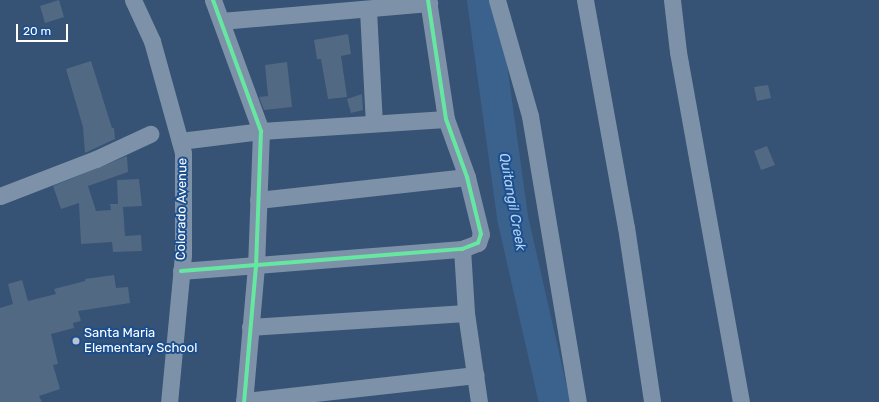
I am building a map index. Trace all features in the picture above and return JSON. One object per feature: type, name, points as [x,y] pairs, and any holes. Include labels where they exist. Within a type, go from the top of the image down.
[{"type":"street","name":"Colorado Avenue","points":[[134,0],[152,41],[183,153],[185,195],[181,271],[169,402]]},
{"type":"street","points":[[213,0],[261,131],[256,266],[244,401],[476,375]]},
{"type":"street","points":[[497,0],[530,116],[578,402]]},
{"type":"street","points":[[585,0],[626,227],[652,402]]},
{"type":"street","points":[[672,0],[678,52],[741,402]]},
{"type":"street","points":[[181,271],[462,249],[478,243],[481,234],[467,177],[446,119],[428,1],[368,10],[221,20]]},
{"type":"street","points":[[368,10],[374,124]]},
{"type":"street","points":[[180,141],[261,131],[446,119]]},
{"type":"street","points":[[0,196],[96,159],[150,134]]},
{"type":"street","points":[[258,200],[467,177]]},
{"type":"street","points":[[462,249],[466,313],[479,402]]},
{"type":"street","points":[[250,327],[466,313]]},
{"type":"building","points":[[59,0],[64,17],[45,23],[40,6]]},
{"type":"building","points":[[348,34],[351,54],[341,56],[347,97],[328,99],[321,59],[317,59],[314,40]]},
{"type":"building","points":[[91,61],[112,128],[114,128],[115,139],[85,153],[83,127],[66,69]]},
{"type":"building","points":[[287,62],[292,107],[264,110],[259,97],[268,96],[265,65]]},
{"type":"building","points":[[768,85],[771,98],[757,101],[754,87]]},
{"type":"building","points":[[362,94],[363,110],[351,113],[347,99]]},
{"type":"building","points":[[767,146],[775,165],[761,170],[754,151]]},
{"type":"building","points":[[127,156],[128,172],[88,186],[96,211],[111,210],[110,204],[118,204],[117,180],[139,179],[142,206],[123,207],[125,236],[141,235],[142,251],[113,252],[112,242],[81,244],[79,203],[61,209],[53,186]]},
{"type":"building","points":[[114,275],[116,288],[128,287],[130,303],[78,311],[81,321],[73,323],[74,328],[51,334],[58,364],[53,365],[60,389],[39,396],[42,402],[0,402],[0,308],[13,304],[8,284],[22,280],[28,301],[56,294],[54,289],[85,281],[85,279]]},
{"type":"waterway","name":"Quitangil Creek","points":[[482,0],[512,217],[554,402]]},
{"type":"cycle path","points":[[213,0],[261,131],[256,266],[244,402]]},
{"type":"cycle path","points":[[181,271],[462,249],[478,243],[481,234],[467,177],[446,119],[428,0]]},
{"type":"place","name":"Santa Maria Elementary School","points":[[76,341]]}]
